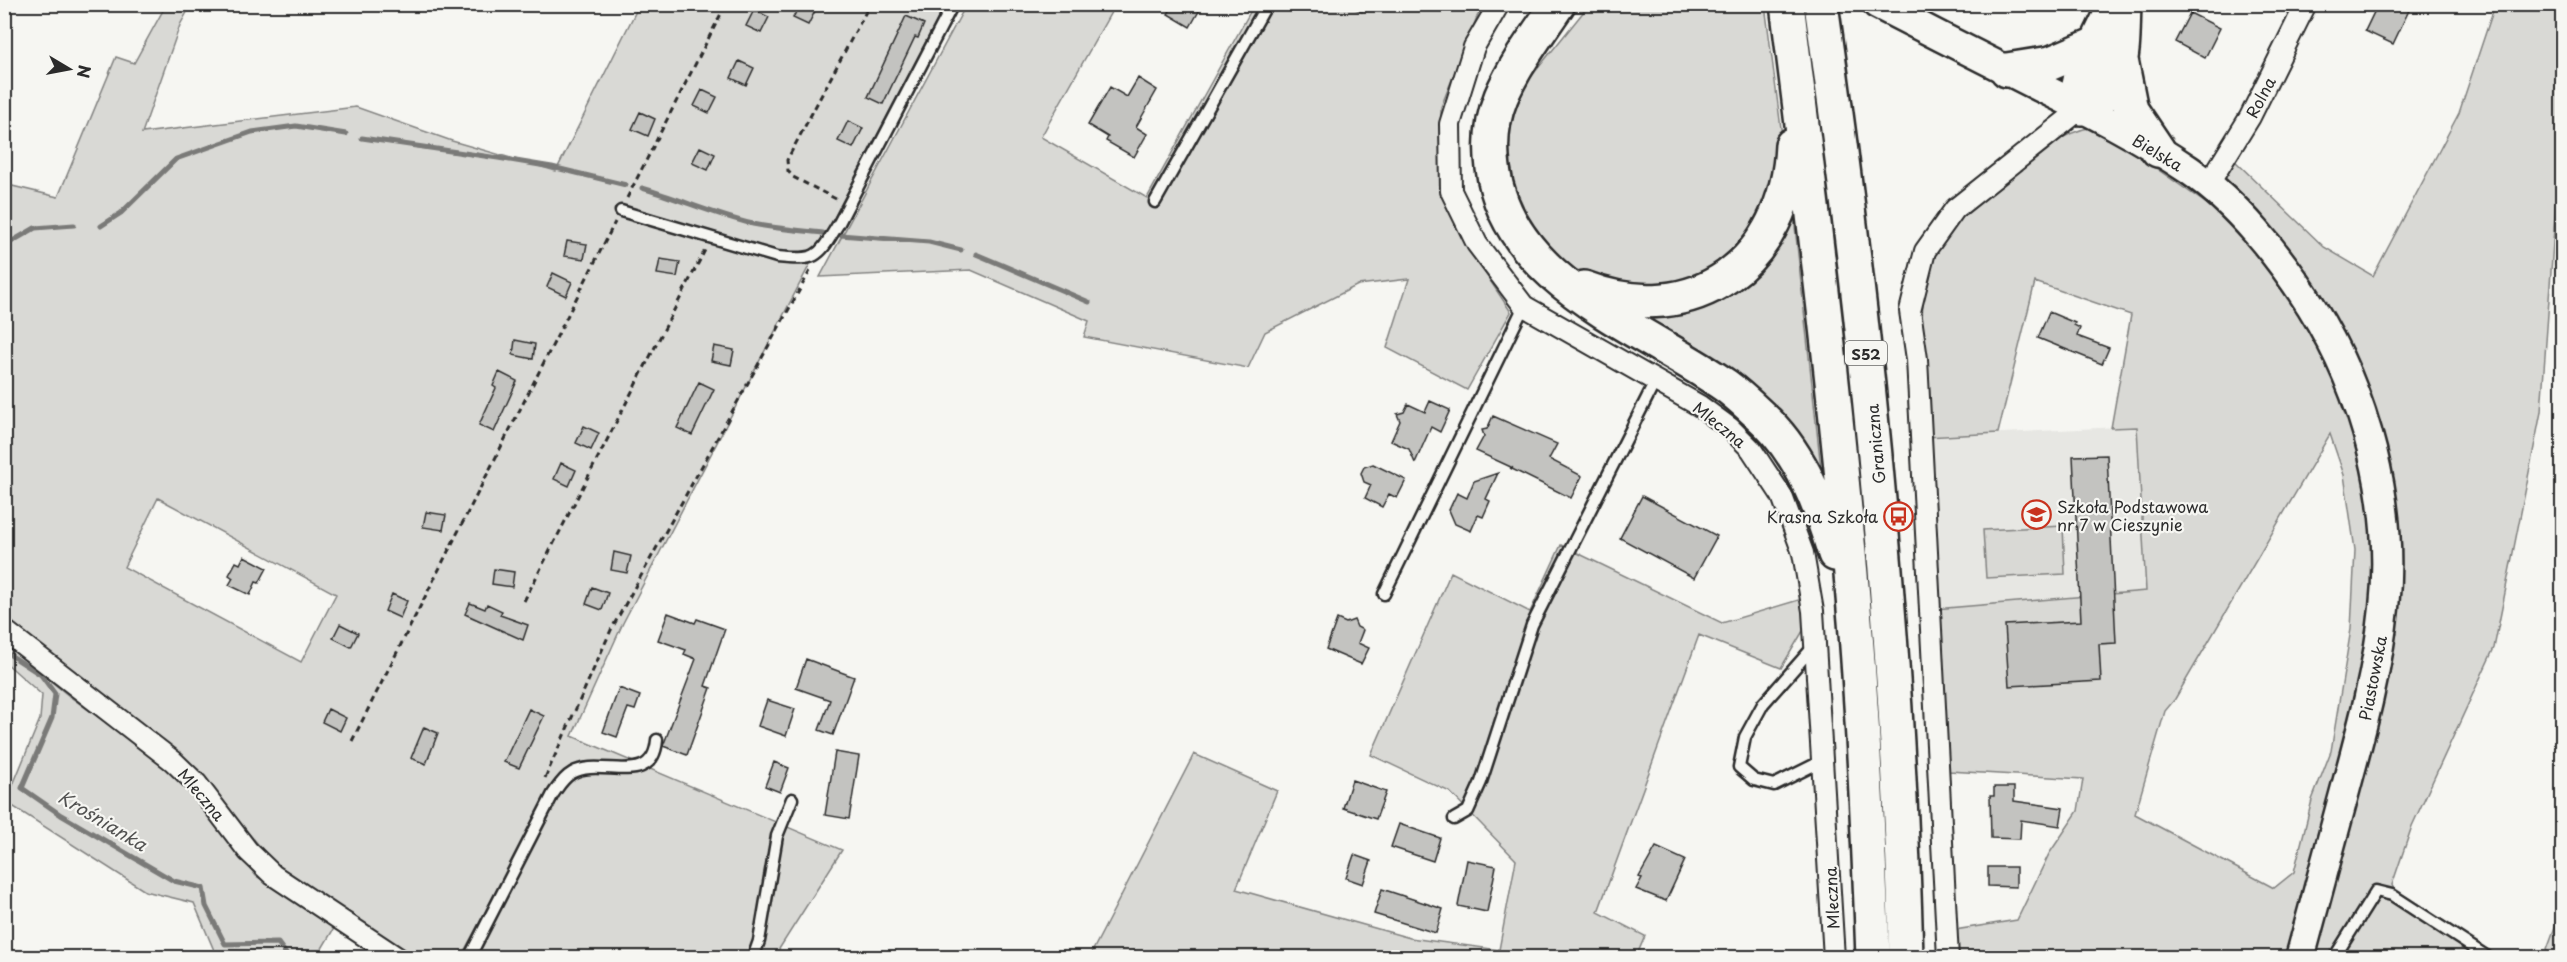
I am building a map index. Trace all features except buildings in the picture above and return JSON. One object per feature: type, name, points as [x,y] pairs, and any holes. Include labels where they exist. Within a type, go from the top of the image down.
[{"type":"highway","points":[[1558,4],[1500,98],[1491,140],[1494,179],[1506,215],[1524,244],[1548,269],[1615,319],[1728,388],[1768,424],[1787,446],[1821,508],[1855,622]]},
{"type":"highway","name":"S52","points":[[1787,4],[1829,343],[1855,622],[1867,801],[1873,957]]},
{"type":"highway","name":"Graniczna","points":[[1821,4],[1875,440],[1892,653],[1906,957]]},
{"type":"highway","points":[[1828,54],[1829,4]]},
{"type":"highway","points":[[2116,4],[2108,52],[2131,110],[2158,150]]},
{"type":"highway","points":[[2082,108],[2078,90],[2080,76],[2108,52],[2124,4]]},
{"type":"highway","points":[[2007,70],[2108,52]]},
{"type":"highway","points":[[1548,269],[1570,282],[1596,292],[1621,299],[1642,301],[1685,296],[1719,281],[1736,270],[1752,255],[1763,240],[1782,204],[1791,156],[1795,64]]},
{"type":"main road","name":"Bielska","points":[[1877,4],[2082,108],[2158,150],[2208,185],[2260,236],[2291,274],[2323,325],[2355,394]]},
{"type":"main road","name":"Piastowska","points":[[2300,957],[2377,665],[2385,605],[2386,545],[2380,490],[2355,394]]},
{"type":"street","name":"Mleczna","points":[[1499,4],[1474,47],[1450,124],[1451,191],[1477,244],[1524,306],[1700,406],[1730,428],[1751,449],[1782,496],[1803,553],[1809,580],[1834,957]]},
{"type":"street","name":"Rolna","points":[[2208,185],[2250,117],[2306,4]]},
{"type":"street","points":[[1948,957],[1917,370],[1910,311],[1925,252],[1955,209],[2082,108]]},
{"type":"street","name":"Mleczna","points":[[4,630],[173,761],[197,784],[248,851],[273,875],[398,957]]},
{"type":"lane","points":[[621,211],[777,257],[803,260],[820,254],[953,4]]},
{"type":"lane","points":[[1155,202],[1266,4]]},
{"type":"lane","points":[[1384,594],[1524,306]]},
{"type":"lane","points":[[1454,819],[1468,811],[1481,783],[1532,625],[1656,380]]},
{"type":"lane","points":[[1815,644],[1763,704],[1745,737],[1739,767],[1754,780],[1774,785],[1822,761]]},
{"type":"lane","points":[[469,957],[553,794],[563,780],[572,772],[584,768],[640,768],[651,761],[656,752],[657,740]]},
{"type":"lane","points":[[753,957],[759,941],[777,836],[792,799]]},
{"type":"lane","points":[[2334,957],[2376,891],[2392,895],[2489,957]]},
{"type":"path","points":[[352,741],[726,4]]},
{"type":"path","points":[[848,205],[793,177],[788,171],[787,160],[870,4]]},
{"type":"path","points":[[524,601],[711,238]]},
{"type":"path","points":[[544,781],[611,630],[820,254]]},
{"type":"shaded area","points":[[1464,4],[1479,12],[1441,107],[1441,192],[1475,258],[1511,312],[1467,390],[1387,348],[1409,279],[1358,285],[1265,332],[1248,368],[1084,337],[1089,321],[971,270],[820,277],[966,5],[1115,5],[1041,137],[1147,198],[1254,5],[1347,5],[1362,12],[1366,5]]},
{"type":"shaded area","points":[[166,5],[191,5],[180,25],[142,133],[356,107],[452,141],[556,171],[639,5],[945,5],[623,623],[572,736],[842,850],[774,957],[476,957],[497,916],[524,839],[461,957],[409,957],[280,870],[182,755],[5,618],[4,184],[58,197],[116,57],[134,63]],"holes":[[[158,498],[336,594],[301,662],[124,567]]]},
{"type":"shaded area","points":[[1589,5],[1765,5],[1782,136],[1775,187],[1753,234],[1728,261],[1693,280],[1663,288],[1589,278],[1552,254],[1524,220],[1509,178],[1509,126],[1526,83]]},
{"type":"shaded area","points":[[2495,5],[2562,5],[2562,116],[2541,412],[2494,648],[2412,826],[2392,885],[2403,909],[2481,957],[2319,957],[2318,941],[2397,553],[2374,406],[2342,344],[2223,182],[2234,160],[2324,247],[2373,276],[2459,113]]},
{"type":"shaded area","points":[[2093,127],[2106,133],[2228,219],[2304,313],[2347,404],[2365,470],[2375,555],[2363,670],[2290,957],[2064,958],[2047,954],[2046,958],[1956,957],[1955,930],[2017,920],[2049,854],[2078,811],[2083,779],[1949,771],[1945,699],[1935,609],[2146,591],[2137,427],[2111,428],[2131,315],[2035,282],[1998,433],[1926,437],[1922,357],[1923,302],[1928,276],[1937,251],[1950,229],[1979,200],[2049,145]],"holes":[[[2330,434],[2344,475],[2355,550],[2351,629],[2331,751],[2312,800],[2294,872],[2274,888],[2135,814],[2165,711],[2175,699]]]},
{"type":"shaded area","points":[[1794,217],[1822,478],[1621,311],[1645,311]]},
{"type":"shaded area","name":"Szkoła Podstawowa nr 7 w Cieszynie","points":[[2137,426],[2146,592],[1935,609],[1926,437]]},
{"type":"shaded area","points":[[2063,526],[2065,574],[1986,578],[1983,530]]},
{"type":"shaded area","points":[[1561,545],[1722,623],[1802,599],[1803,631],[1781,668],[1699,635],[1598,912],[1645,936],[1636,957],[1089,958],[1194,754],[1277,791],[1236,889],[1410,938],[1499,950],[1516,860],[1450,792],[1371,755],[1451,572],[1530,612]]},
{"type":"shaded area","points":[[4,643],[69,696],[183,778],[256,876],[336,925],[317,957],[216,955],[194,903],[145,891],[6,802],[40,719],[42,695],[5,662]]},
{"type":"shaded area","points":[[2562,908],[2562,957],[2544,957]]},
{"type":"waterway","points":[[101,226],[121,213],[176,159],[252,132],[296,126],[346,134]]},
{"type":"waterway","points":[[362,138],[552,167],[626,185]]},
{"type":"waterway","points":[[642,188],[753,224],[823,233]]},
{"type":"waterway","points":[[4,246],[35,228],[74,225]]},
{"type":"waterway","points":[[840,235],[929,242],[961,250]]},
{"type":"waterway","points":[[976,254],[1089,302]]},
{"type":"waterway","name":"Krośnianka","points":[[4,651],[41,675],[55,694],[52,718],[22,788],[61,815],[174,881],[203,888],[206,906],[225,944],[278,943],[289,958]]},
{"type":"place","name":"Szkoła Podstawowa nr 7 w Cieszynie","points":[[2036,515]]},
{"type":"place","name":"Krasna Szkoła","points":[[1899,516]]}]
